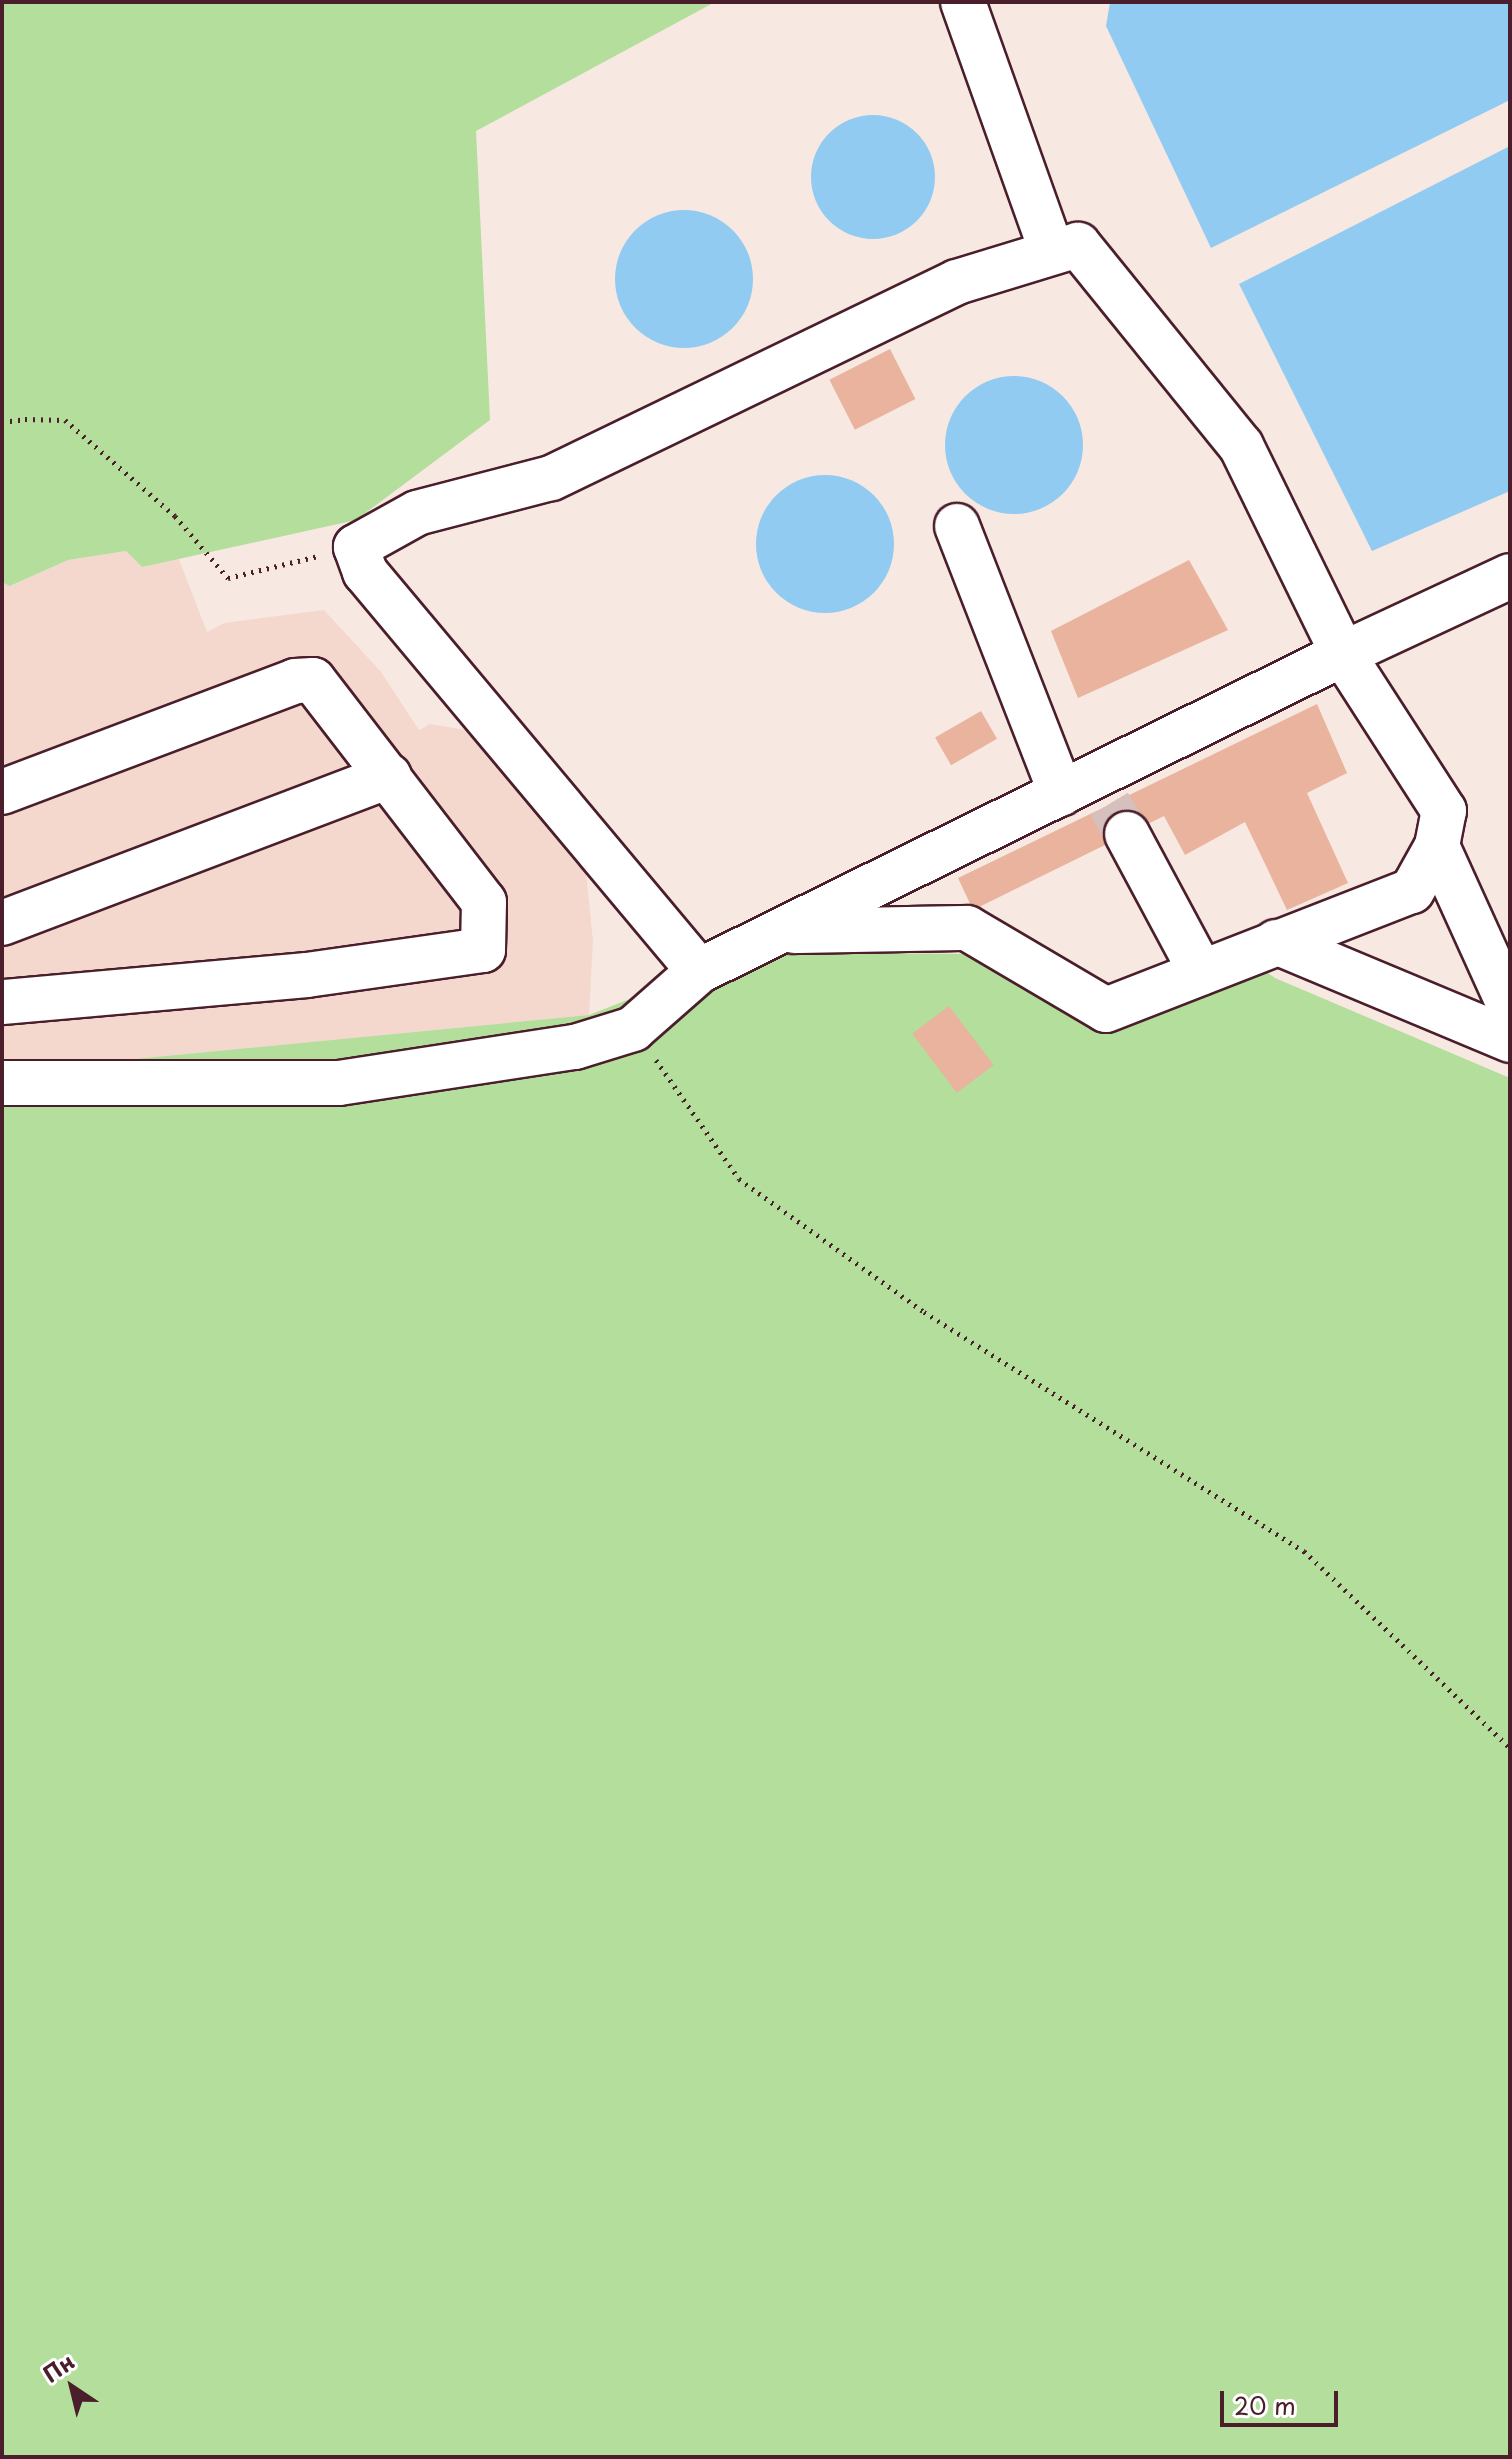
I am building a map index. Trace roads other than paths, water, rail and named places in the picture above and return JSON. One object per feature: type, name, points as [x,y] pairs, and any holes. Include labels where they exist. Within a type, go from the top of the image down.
[{"type":"lane","points":[[963,2],[1052,252]]},
{"type":"lane","points":[[699,971],[365,572],[356,547],[417,513],[551,478],[957,282],[1078,245],[1241,446],[1343,654],[1444,811],[1437,846],[1412,891],[1106,1010],[967,928],[781,931]]},
{"type":"lane","points":[[957,526],[1098,802],[1201,972]]},
{"type":"lane","points":[[2,1083],[339,1083],[575,1047],[633,1029],[699,971],[781,931],[1098,802],[1343,654],[1510,576]]},
{"type":"lane","points":[[2,792],[295,681],[313,680],[484,902],[483,950],[307,975],[2,1002]]},
{"type":"lane","points":[[2,923],[389,776]]},
{"type":"lane","points":[[1437,846],[1510,1007]]},
{"type":"lane","points":[[1276,942],[1510,1040]]},
{"type":"water","points":[[1110,2],[1510,2],[1510,100],[1211,248],[1106,26]]},
{"type":"water","points":[[873,115],[897,120],[917,133],[930,153],[935,177],[930,201],[917,221],[897,234],[873,239],[849,234],[829,221],[816,201],[811,177],[816,153],[829,133],[849,120]]},
{"type":"water","points":[[1510,146],[1510,491],[1372,551],[1239,284]]},
{"type":"water","points":[[684,210],[710,215],[733,230],[748,253],[753,279],[748,305],[733,328],[710,343],[684,348],[658,343],[635,328],[620,305],[615,279],[620,253],[635,230],[658,215]]},
{"type":"water","points":[[1014,376],[1040,381],[1063,396],[1078,419],[1083,445],[1078,471],[1063,494],[1040,509],[1014,514],[988,509],[965,494],[950,471],[945,445],[950,419],[965,396],[988,381]]},
{"type":"water","points":[[825,475],[852,480],[874,495],[889,517],[894,544],[889,571],[874,593],[852,608],[825,613],[798,608],[776,593],[761,571],[756,544],[761,517],[776,495],[798,480]]},
{"type":"tunnel","points":[[1109,804],[1127,834]]}]
